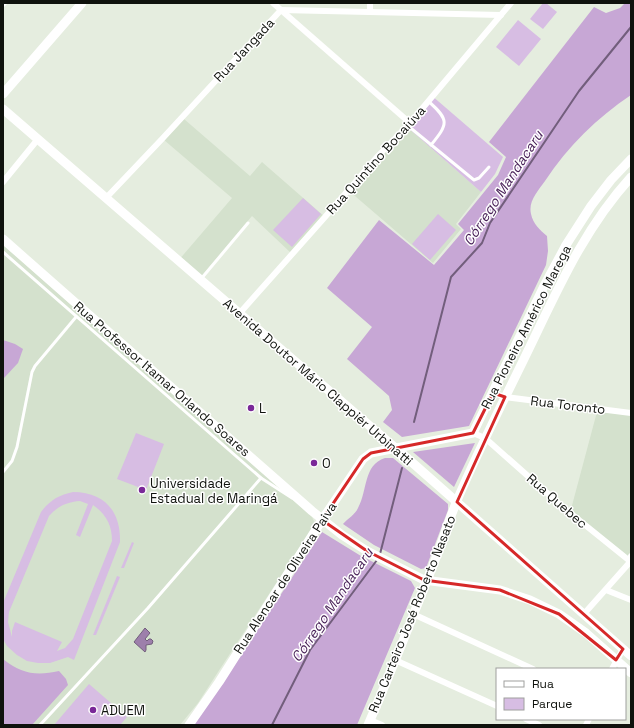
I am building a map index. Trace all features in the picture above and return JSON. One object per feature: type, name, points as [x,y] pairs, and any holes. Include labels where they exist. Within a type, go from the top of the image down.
[{"type":"main road","points":[[3,94],[82,3]]},
{"type":"main road","name":"Avenida Doutor Mário Clappiér Urbinatti","points":[[3,109],[457,502],[631,656]]},
{"type":"main road","name":"Rua Pioneiro Américo Marega","points":[[473,433],[544,286],[566,245],[591,206],[611,180],[631,159]]},
{"type":"main road","name":"Rua Pioneiro Américo Marega","points":[[485,438],[523,361],[555,291],[577,250],[614,196],[631,177]]},
{"type":"main road","name":"Rua Professor Itamar Orlando Soares","points":[[3,239],[322,520]]},
{"type":"main road","points":[[395,449],[473,433]]},
{"type":"main road","name":"Rua Carteiro José Roberto Nasato","points":[[369,722],[427,581],[457,502],[485,438]]},
{"type":"main road","name":"Rua Alencar de Oliveira Paiva","points":[[189,725],[219,682],[363,458],[371,453],[395,449]]},
{"type":"main road","points":[[322,520],[367,552],[427,581],[500,590],[530,600],[559,614],[586,633],[625,668]]},
{"type":"street","points":[[273,3],[408,124]]},
{"type":"street","points":[[370,3],[370,11]]},
{"type":"street","name":"Rua Quintino Bocaiúva","points":[[239,314],[408,124],[511,3]]},
{"type":"street","name":"Rua Jangada","points":[[106,198],[281,10],[370,11],[501,16]]},
{"type":"street","points":[[3,182],[38,139]]},
{"type":"street","name":"Rua Toronto","points":[[493,393],[505,397],[631,413]]},
{"type":"street","name":"Rua Quebec","points":[[473,433],[485,438],[564,508],[630,560]]},
{"type":"street","points":[[583,615],[606,590],[630,560]]},
{"type":"street","points":[[606,590],[631,600]]},
{"type":"street","points":[[413,614],[531,668]]},
{"type":"street","points":[[612,668],[622,649]]},
{"type":"street","points":[[395,660],[496,706]]},
{"type":"street","points":[[528,720],[539,725]]},
{"type":"street","points":[[369,722],[382,725]]},
{"type":"lane","points":[[428,101],[442,114],[444,124],[443,131],[431,145]]},
{"type":"lane","points":[[408,124],[474,180],[479,178],[489,167]]},
{"type":"lane","points":[[200,280],[248,223]]},
{"type":"lane","points":[[3,252],[261,478],[274,488],[312,511]]},
{"type":"lane","points":[[3,472],[12,461],[17,447],[32,372],[35,366],[76,316]]},
{"type":"lane","points":[[40,725],[148,608],[261,478]]},
{"type":"highlighted area","points":[[493,393],[505,397],[457,502],[623,649],[616,660],[559,614],[500,590],[424,580],[367,551],[322,520],[363,459],[371,453],[473,433]]},
{"type":"shaded area","points":[[625,3],[631,3],[631,95],[606,113],[573,144],[532,200],[530,209],[532,218],[539,229],[547,236],[548,251],[546,265],[469,426],[402,437],[383,422],[392,410],[389,396],[347,359],[372,327],[327,288],[379,220],[434,265],[464,230],[458,224],[498,175],[506,157],[489,142],[594,7],[606,13],[620,8]]},
{"type":"shaded area","points":[[184,119],[250,176],[262,162],[325,217],[292,254],[252,216],[199,279],[178,261],[232,198],[164,140]]},
{"type":"shaded area","points":[[405,125],[481,192],[456,224],[461,229],[433,263],[348,190]]},
{"type":"shaded area","name":"Universidade Estadual de Maringá","points":[[3,245],[312,517],[314,521],[313,527],[198,703],[180,725],[3,725]]},
{"type":"shaded area","points":[[3,340],[15,344],[23,349],[18,363],[4,378],[3,377]]},
{"type":"shaded area","points":[[598,408],[631,413],[630,562],[570,513]]},
{"type":"shaded area","points":[[475,443],[454,487],[413,452]]},
{"type":"shaded area","points":[[385,458],[393,458],[448,504],[448,510],[426,568],[421,569],[374,545],[343,524],[355,513],[358,508],[369,472],[378,461]]},
{"type":"shaded area","points":[[322,532],[361,556],[411,581],[415,588],[357,725],[193,725],[222,684]]},
{"type":"shaded area","points":[[145,628],[150,633],[145,639],[147,641],[151,639],[153,641],[152,644],[146,645],[145,652],[134,642]]},
{"type":"shaded area","points":[[3,659],[23,671],[51,673],[59,671],[66,679],[68,685],[32,725],[3,725]]},
{"type":"green space","points":[[543,3],[546,3],[557,12],[543,29],[530,19]]},
{"type":"green space","points":[[518,20],[541,39],[519,66],[496,47]]},
{"type":"green space","points":[[431,95],[503,157],[495,174],[481,192],[405,125]]},
{"type":"green space","points":[[303,198],[321,214],[292,247],[273,230]]},
{"type":"green space","points":[[438,214],[456,230],[430,260],[412,244]]},
{"type":"green space","points":[[136,433],[164,444],[146,490],[117,479]]},
{"type":"green space","points":[[73,492],[94,495],[108,505],[114,513],[117,521],[120,531],[120,542],[74,660],[68,657],[50,663],[27,661],[7,646],[3,639],[3,603],[41,512],[51,501]],"holes":[[[80,501],[88,504],[76,535],[80,537],[93,505],[105,516],[111,530],[112,541],[73,639],[65,648],[57,651],[62,642],[15,622],[12,637],[8,622],[9,612],[49,516],[59,507],[71,502]]]},
{"type":"green space","points":[[132,542],[134,543],[124,568],[121,568]]},
{"type":"green space","points":[[117,576],[120,577],[96,635],[93,635]]},
{"type":"green space","name":"ADUEM","points":[[89,684],[127,717],[120,725],[54,725]]},
{"type":"waterway","name":"Córrego Mandacaru","points":[[414,422],[451,277],[482,243],[490,223],[579,91],[631,27]]},
{"type":"waterway","name":"Córrego Mandacaru","points":[[380,554],[402,468]]},
{"type":"waterway","name":"Córrego Mandacaru","points":[[272,725],[310,650],[377,560]]},
{"type":"place","name":"L","points":[[251,408]]},
{"type":"place","name":"O","points":[[314,463]]},
{"type":"place","name":"Universidade Estadual de Maringá","points":[[142,490]]},
{"type":"place","name":"ADUEM","points":[[93,710]]}]
